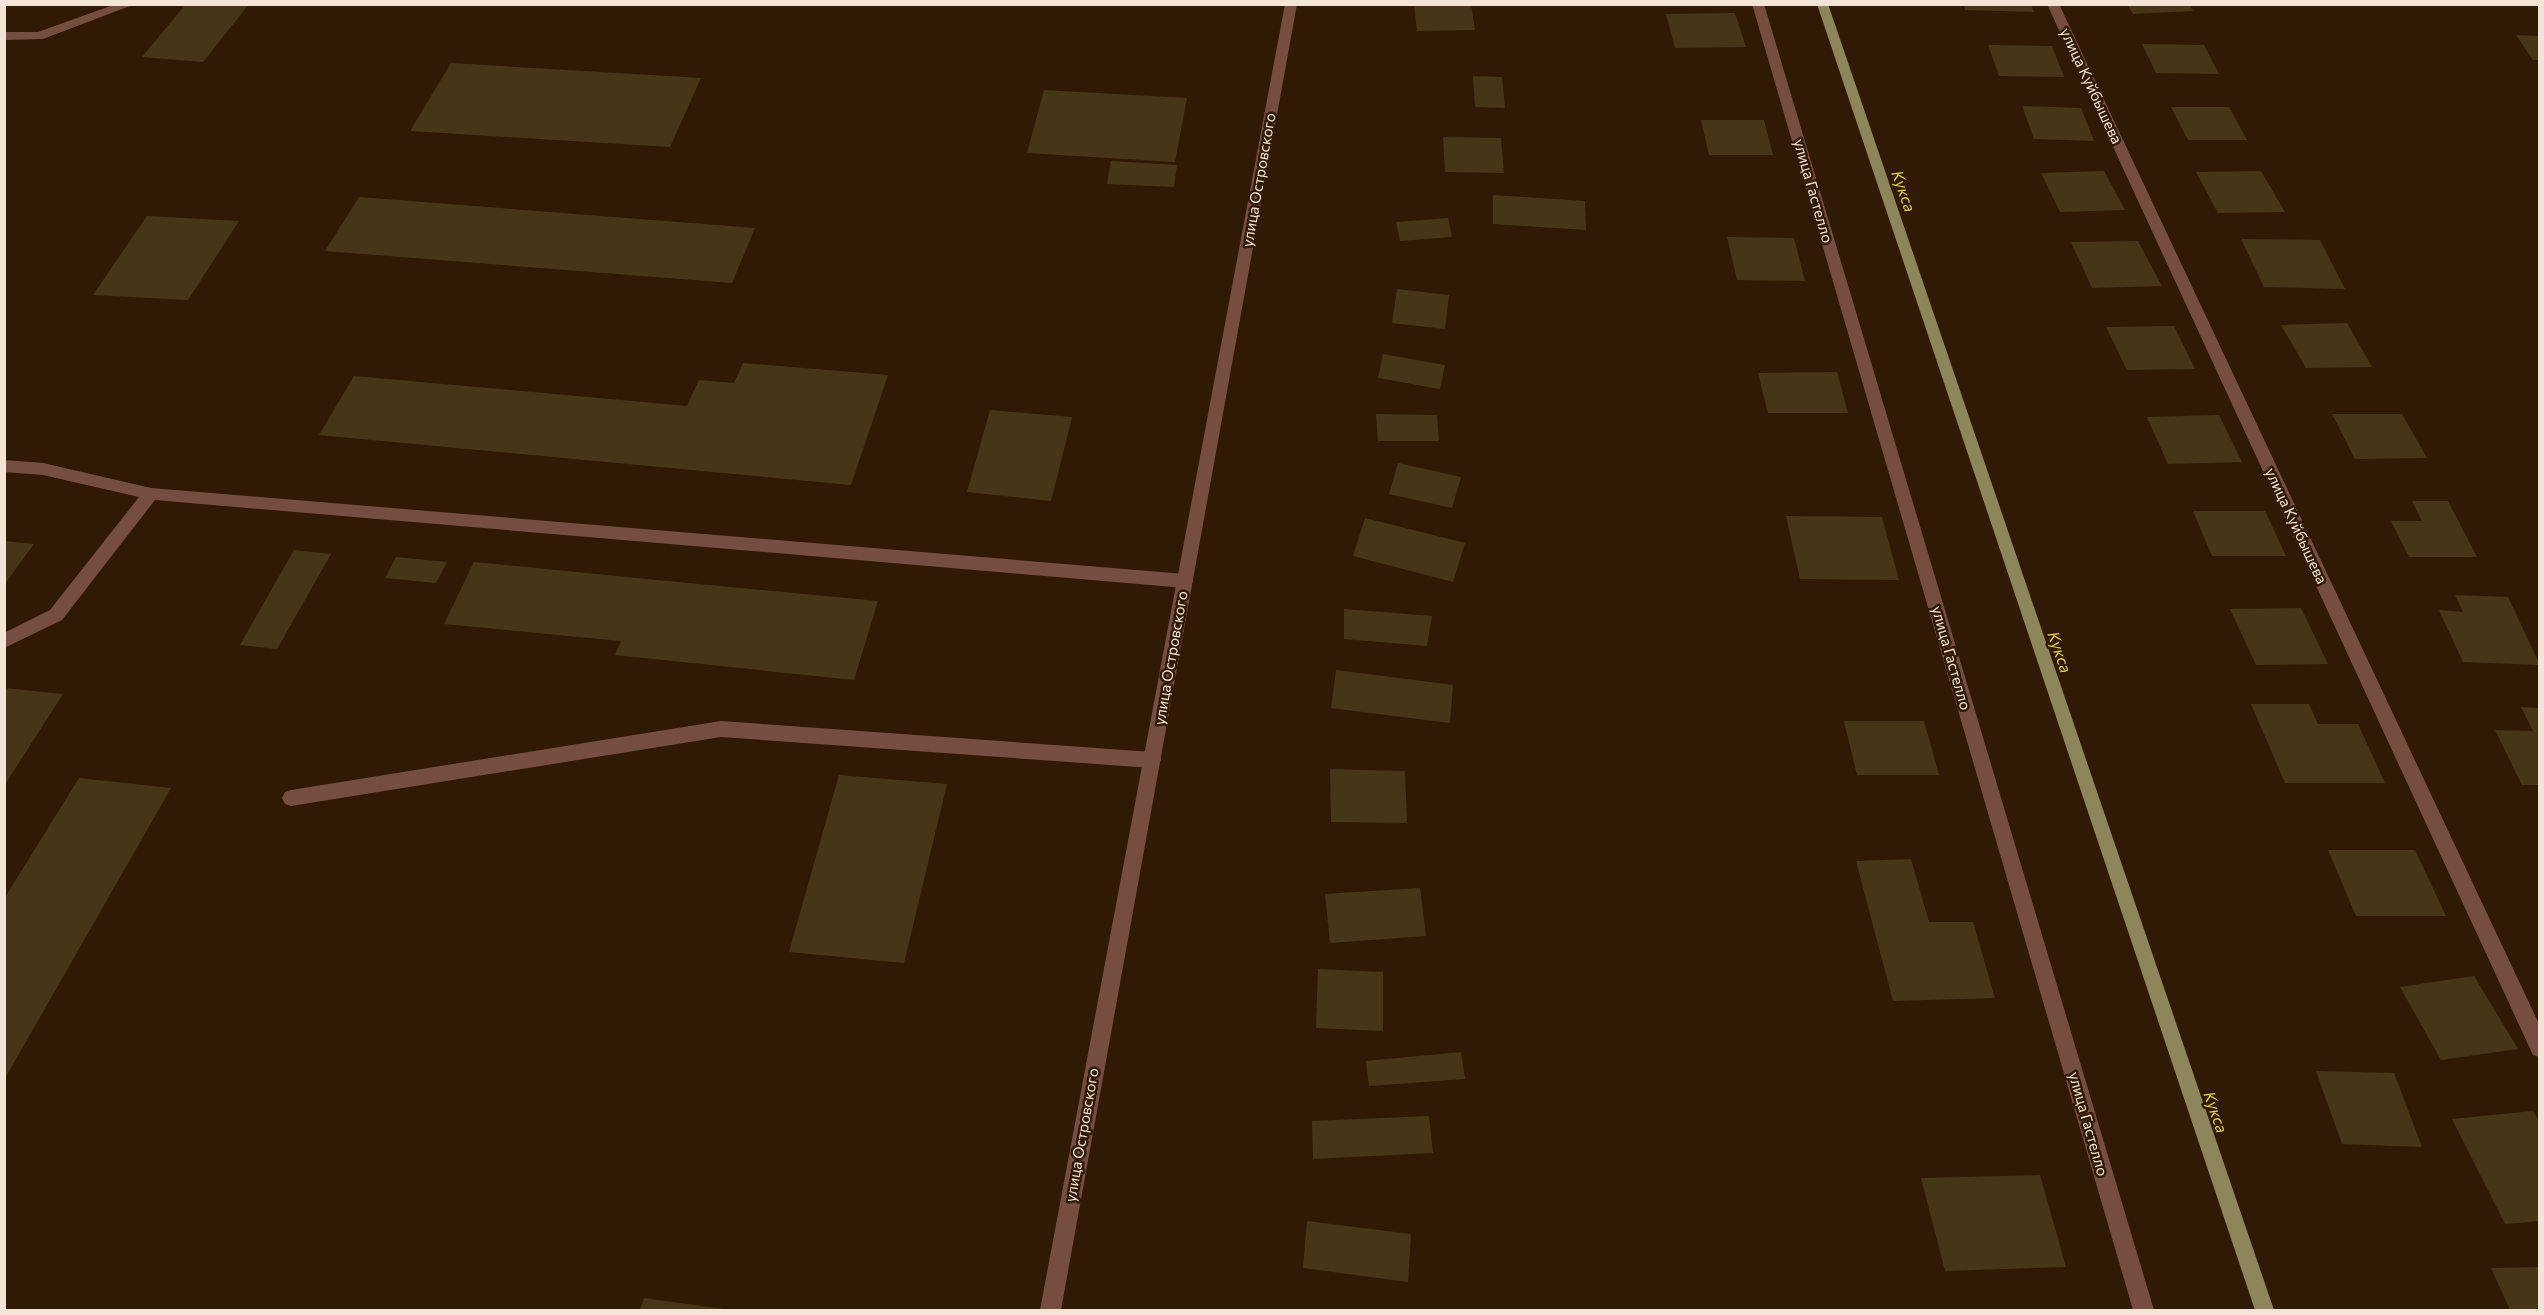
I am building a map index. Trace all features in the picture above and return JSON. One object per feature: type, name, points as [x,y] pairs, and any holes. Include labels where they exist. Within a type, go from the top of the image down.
[{"type":"street","points":[[4,36],[39,36],[129,4]]},
{"type":"street","name":"улица Островского","points":[[1050,1311],[1291,4]]},
{"type":"street","name":"улица Гастелло","points":[[1758,4],[2144,1311]]},
{"type":"street","name":"улица Куйбышева","points":[[2053,4],[2540,1048]]},
{"type":"street","points":[[4,466],[43,468],[151,494],[1185,581]]},
{"type":"street","points":[[4,641],[56,615],[151,494]]},
{"type":"street","points":[[291,798],[721,729],[1152,760]]},
{"type":"building","points":[[186,4],[249,4],[203,62],[142,57]]},
{"type":"building","points":[[1414,4],[1471,4],[1475,30],[1417,31]]},
{"type":"building","points":[[1964,4],[2031,4],[2034,12],[1965,10]]},
{"type":"building","points":[[2127,4],[2189,4],[2193,11],[2133,14]]},
{"type":"building","points":[[1735,13],[1746,47],[1675,48],[1666,14]]},
{"type":"building","points":[[2516,35],[2540,36],[2540,60],[2533,60]]},
{"type":"building","points":[[2142,44],[2204,45],[2219,74],[2156,73]]},
{"type":"building","points":[[1988,45],[2052,46],[2064,77],[1999,76]]},
{"type":"building","points":[[451,63],[701,78],[670,147],[410,131]]},
{"type":"building","points":[[1473,76],[1502,77],[1505,108],[1475,107]]},
{"type":"building","points":[[1044,90],[1187,98],[1175,162],[1027,153]]},
{"type":"building","points":[[2022,106],[2081,108],[2094,141],[2034,139]]},
{"type":"building","points":[[2171,107],[2229,107],[2247,140],[2188,140]]},
{"type":"building","points":[[1701,120],[1764,120],[1773,155],[1709,155]]},
{"type":"building","points":[[1443,137],[1501,138],[1504,173],[1445,172]]},
{"type":"building","points":[[1111,161],[1177,165],[1174,187],[1107,184]]},
{"type":"building","points":[[2104,171],[2125,210],[2060,212],[2041,173]]},
{"type":"building","points":[[2261,171],[2285,212],[2218,213],[2196,172]]},
{"type":"building","points":[[1493,195],[1585,201],[1586,230],[1493,224]]},
{"type":"building","points":[[359,197],[755,228],[732,283],[325,251]]},
{"type":"building","points":[[147,216],[239,221],[188,300],[93,295]]},
{"type":"building","points":[[1448,218],[1452,237],[1400,241],[1396,222]]},
{"type":"building","points":[[1727,237],[1794,238],[1805,281],[1737,280]]},
{"type":"building","points":[[2241,239],[2320,240],[2345,289],[2264,287]]},
{"type":"building","points":[[2138,241],[2162,286],[2092,288],[2071,242]]},
{"type":"building","points":[[1397,289],[1449,295],[1445,329],[1392,323]]},
{"type":"building","points":[[2347,323],[2372,367],[2306,368],[2281,325]]},
{"type":"building","points":[[2174,326],[2195,369],[2127,370],[2106,327]]},
{"type":"building","points":[[1383,354],[1445,365],[1440,389],[1378,378]]},
{"type":"building","points":[[743,363],[888,375],[851,485],[319,435],[354,376],[687,406],[699,380],[734,383]]},
{"type":"building","points":[[1837,372],[1848,413],[1768,413],[1758,373]]},
{"type":"building","points":[[990,410],[1072,417],[1051,501],[967,492]]},
{"type":"building","points":[[1376,414],[1437,415],[1439,441],[1378,441]]},
{"type":"building","points":[[2332,414],[2402,414],[2427,458],[2355,459]]},
{"type":"building","points":[[2219,415],[2242,462],[2168,464],[2147,417]]},
{"type":"building","points":[[1398,463],[1461,477],[1452,508],[1389,494]]},
{"type":"building","points":[[2412,501],[2448,501],[2477,557],[2409,557],[2391,521],[2422,521]]},
{"type":"building","points":[[2193,511],[2265,511],[2286,556],[2212,556]]},
{"type":"building","points":[[1786,516],[1882,517],[1899,580],[1800,579]]},
{"type":"building","points":[[1365,518],[1465,543],[1453,582],[1353,556]]},
{"type":"building","points":[[4,541],[34,544],[4,585]]},
{"type":"building","points":[[294,550],[331,554],[277,649],[240,645]]},
{"type":"building","points":[[396,557],[447,562],[436,583],[385,578]]},
{"type":"building","points":[[474,562],[878,601],[854,680],[615,655],[621,641],[444,624]]},
{"type":"building","points":[[2455,595],[2508,597],[2540,665],[2463,662],[2439,610],[2463,612]]},
{"type":"building","points":[[2301,608],[2328,664],[2256,665],[2230,609]]},
{"type":"building","points":[[1344,609],[1432,616],[1427,646],[1344,639]]},
{"type":"building","points":[[1336,670],[1453,685],[1450,723],[1331,708]]},
{"type":"building","points":[[4,688],[63,694],[4,786]]},
{"type":"building","points":[[2251,704],[2309,704],[2318,724],[2358,724],[2385,783],[2285,783]]},
{"type":"building","points":[[2521,707],[2540,708],[2540,785],[2522,785],[2495,730],[2533,731]]},
{"type":"building","points":[[1844,721],[1924,721],[1939,775],[1857,775]]},
{"type":"building","points":[[1330,769],[1405,771],[1407,823],[1331,822]]},
{"type":"building","points":[[839,775],[947,784],[904,963],[789,952]]},
{"type":"building","points":[[79,778],[171,788],[4,1080],[4,899]]},
{"type":"building","points":[[2328,850],[2415,850],[2446,916],[2356,916]]},
{"type":"building","points":[[1911,859],[1929,922],[1973,922],[1995,998],[1893,1001],[1856,861]]},
{"type":"building","points":[[1420,888],[1426,936],[1330,943],[1325,894]]},
{"type":"building","points":[[1318,969],[1383,972],[1383,1031],[1316,1028]]},
{"type":"building","points":[[2474,976],[2518,1049],[2441,1060],[2400,987]]},
{"type":"building","points":[[1461,1052],[1465,1079],[1369,1086],[1366,1061]]},
{"type":"building","points":[[2316,1071],[2394,1073],[2422,1147],[2342,1144]]},
{"type":"building","points":[[2533,1111],[2540,1123],[2540,1221],[2505,1224],[2452,1119]]},
{"type":"building","points":[[1429,1116],[1433,1153],[1313,1159],[1312,1121]]},
{"type":"building","points":[[2040,1175],[2066,1267],[1945,1271],[1921,1178]]},
{"type":"building","points":[[1307,1221],[1411,1234],[1408,1282],[1303,1268]]},
{"type":"building","points":[[2540,1267],[2540,1310],[2510,1310],[2491,1268]]},
{"type":"building","points":[[644,1298],[723,1309],[723,1310],[640,1310]]},
{"type":"waterway","name":"Кукса","points":[[1822,4],[2265,1310]]}]
